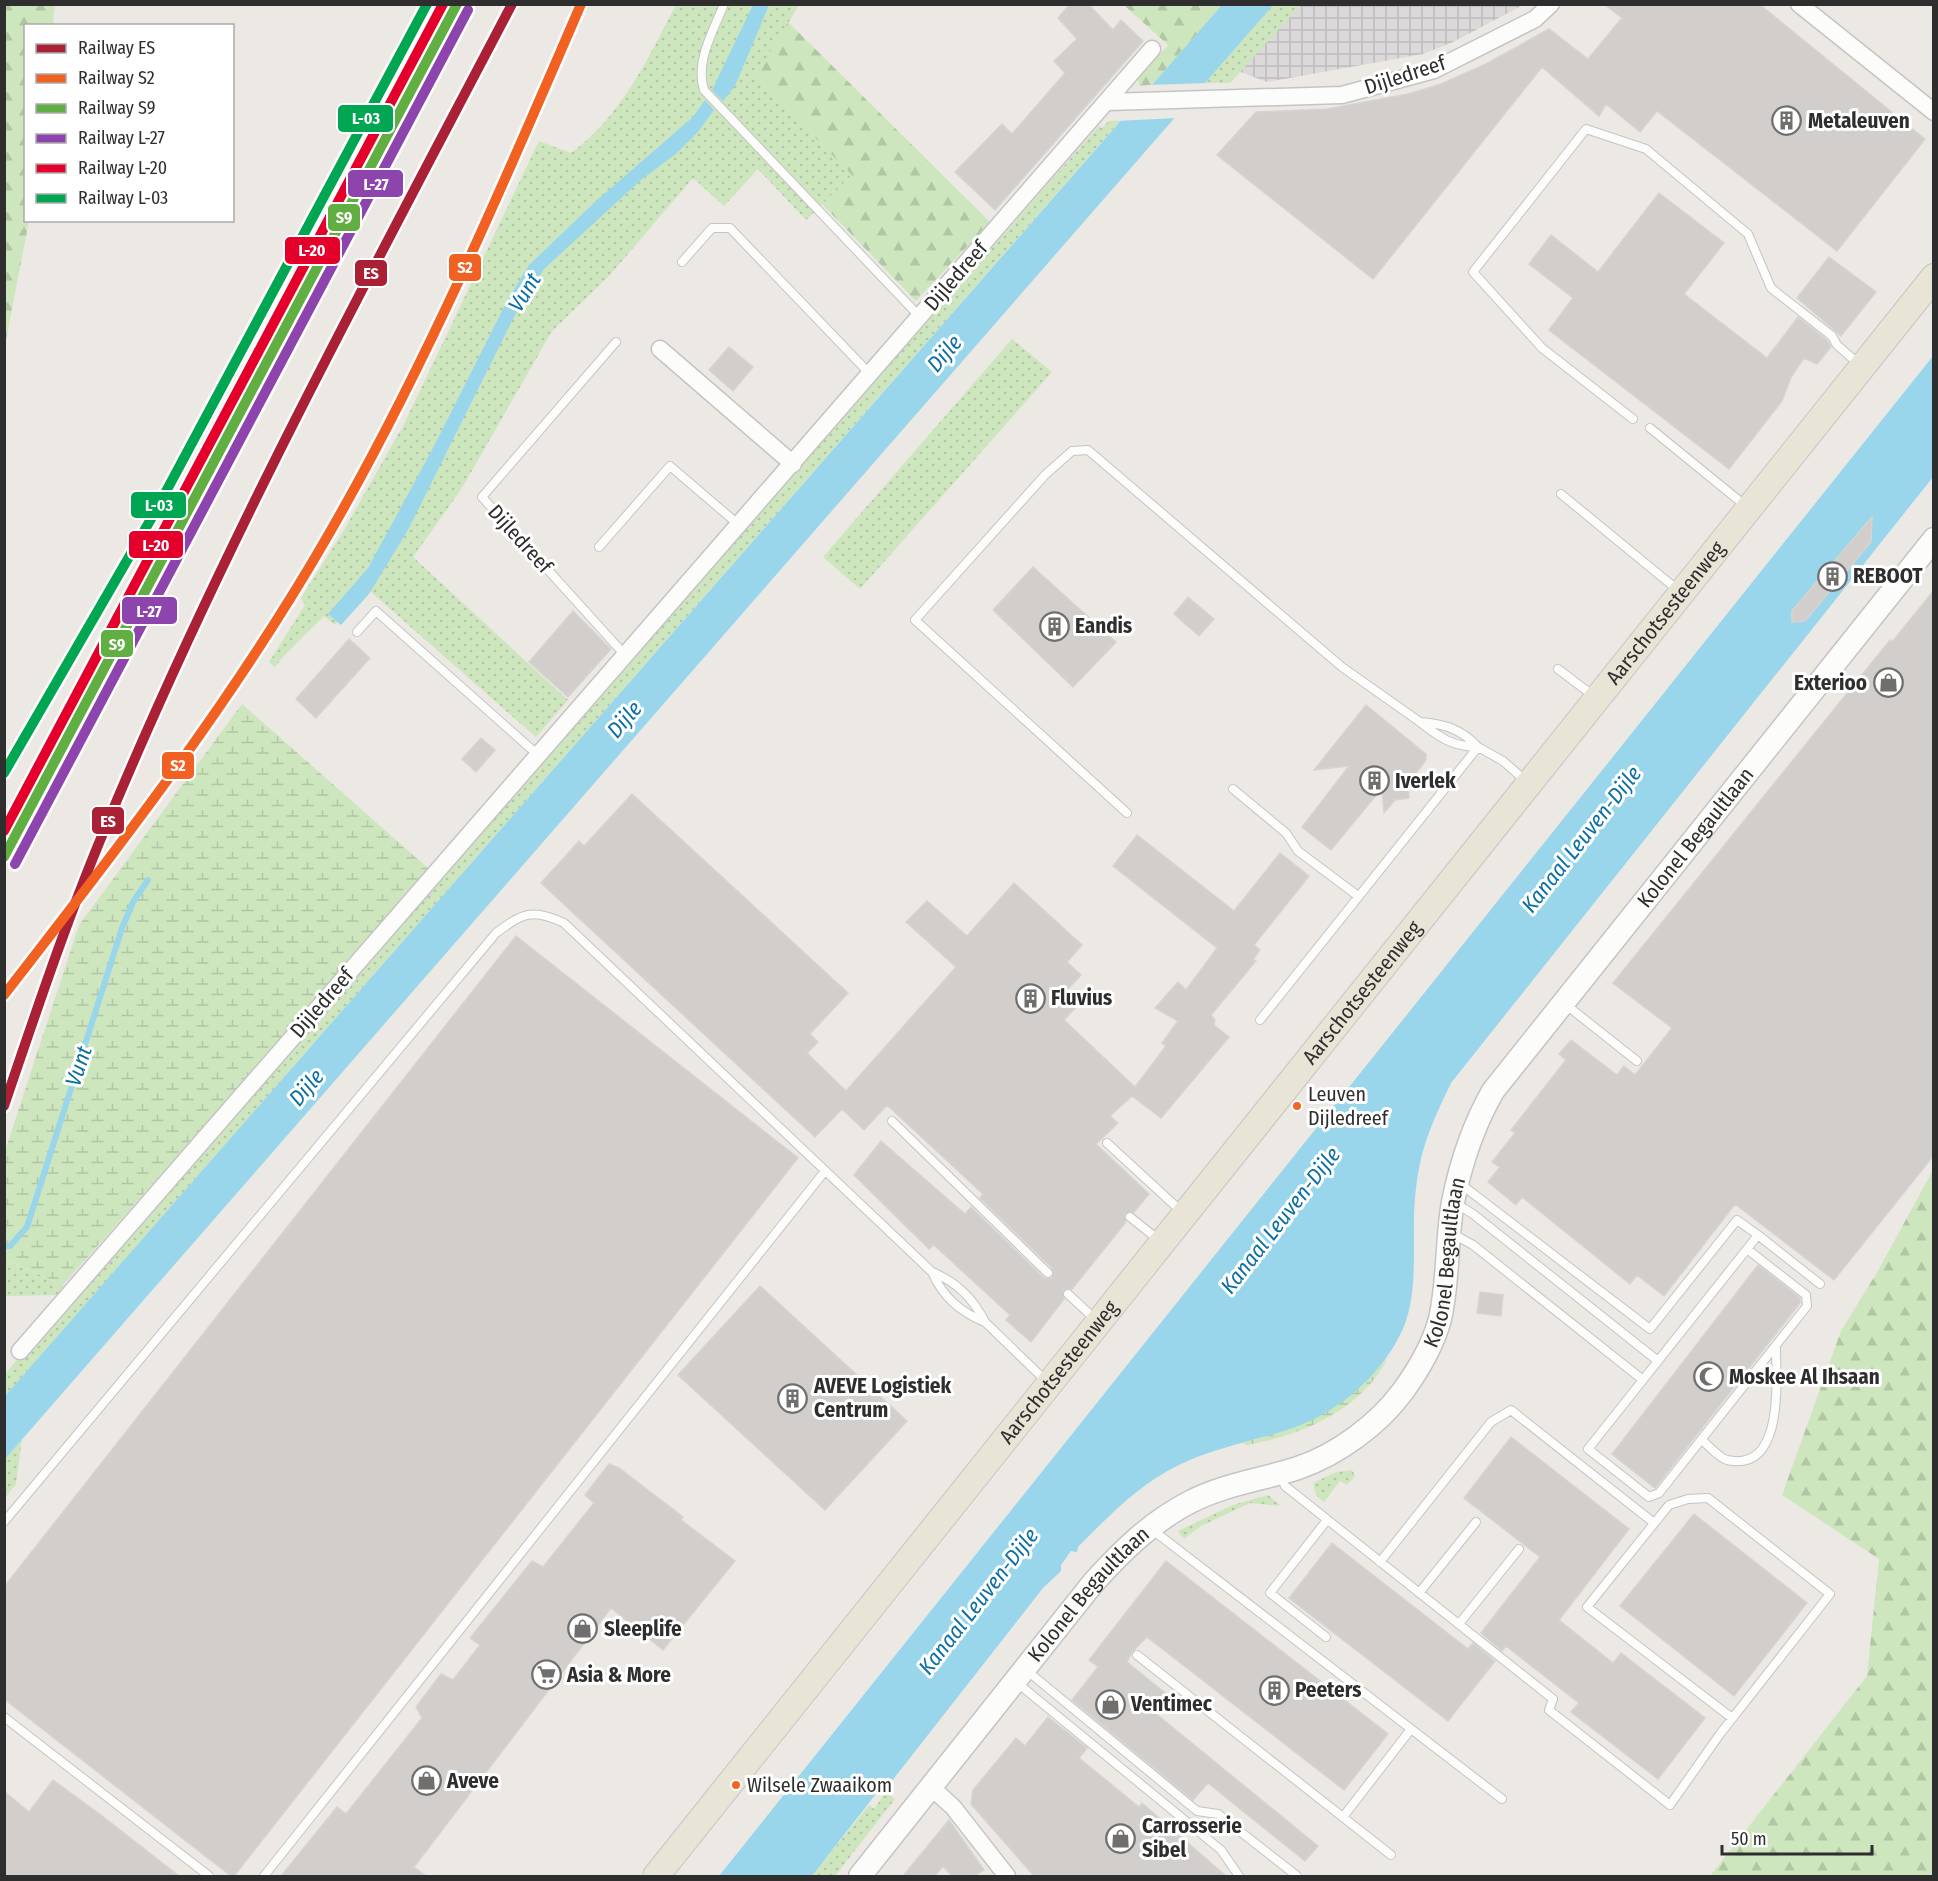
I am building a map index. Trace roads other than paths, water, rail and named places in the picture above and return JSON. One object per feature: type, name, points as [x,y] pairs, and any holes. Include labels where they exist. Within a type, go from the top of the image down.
[{"type":"main road","name":"Aarschotsesteenweg","points":[[656,1876],[1934,277]]},
{"type":"street","name":"Dijledreef","points":[[1108,102],[1342,95],[1434,70],[1534,19],[1551,4]]},
{"type":"street","points":[[1799,4],[1934,112]]},
{"type":"street","name":"Dijledreef","points":[[20,1351],[624,654],[871,375],[1152,49]]},
{"type":"street","points":[[660,349],[793,464]]},
{"type":"street","name":"Kolonel Begaultlaan","points":[[860,1876],[1093,1583],[1125,1547],[1150,1528],[1200,1498],[1239,1482],[1280,1473],[1330,1452],[1359,1434],[1401,1393],[1431,1345],[1440,1318],[1455,1192],[1477,1120],[1493,1091],[1562,1001],[1934,539]]},
{"type":"street","points":[[931,1787],[953,1807],[1007,1876]]},
{"type":"lane","points":[[724,4],[702,59],[700,76],[704,90],[920,317]]},
{"type":"lane","points":[[1633,419],[1542,348],[1473,272],[1586,129],[1646,149],[1748,234],[1771,288],[1832,336],[1837,345],[1862,367]]},
{"type":"lane","points":[[682,262],[712,228],[730,228],[871,375]]},
{"type":"lane","name":"Dijledreef","points":[[616,342],[482,497],[624,654]]},
{"type":"lane","points":[[1650,428],[1749,508]]},
{"type":"lane","points":[[1127,813],[915,620],[1045,475],[1072,451],[1088,450],[1342,667],[1439,737],[1456,746],[1478,747]]},
{"type":"lane","points":[[599,547],[670,466],[739,525]]},
{"type":"lane","points":[[1561,494],[1682,593]]},
{"type":"lane","points":[[357,632],[376,610],[537,755]]},
{"type":"lane","points":[[1558,669],[1597,699]]},
{"type":"lane","points":[[1420,722],[1445,724],[1466,734],[1478,747],[1503,761],[1529,784]]},
{"type":"lane","points":[[1260,1020],[1478,747]]},
{"type":"lane","points":[[1233,789],[1286,833],[1298,851],[1358,896]]},
{"type":"lane","points":[[4,1522],[496,933],[518,916],[542,913],[564,923],[932,1272],[950,1279],[967,1295],[976,1304],[985,1322],[1050,1384]]},
{"type":"lane","points":[[1562,1001],[1638,1061]]},
{"type":"lane","points":[[892,1121],[1048,1273]]},
{"type":"lane","points":[[1107,1143],[1185,1215]]},
{"type":"lane","points":[[264,1876],[825,1171]]},
{"type":"lane","points":[[1455,1192],[1650,1329],[1737,1220],[1820,1284]]},
{"type":"lane","points":[[1455,1192],[1473,1214],[1658,1361]]},
{"type":"lane","points":[[1130,1217],[1162,1243]]},
{"type":"lane","points":[[1449,1232],[1473,1245],[1643,1380]]},
{"type":"lane","points":[[1747,1249],[1806,1295],[1808,1306],[1659,1493],[1649,1497],[1588,1449],[1758,1235]]},
{"type":"lane","points":[[932,1272],[940,1290],[966,1314],[985,1322]]},
{"type":"lane","points":[[1068,1294],[1099,1322]]},
{"type":"lane","points":[[1701,1440],[1726,1460],[1749,1460],[1765,1448],[1772,1428],[1776,1405],[1776,1346]]},
{"type":"lane","points":[[1380,1562],[1491,1422],[1511,1410],[1654,1523]]},
{"type":"lane","points":[[1280,1473],[1285,1486],[1552,1699],[1550,1710],[1670,1805],[1732,1718],[1830,1594],[1708,1498],[1688,1498],[1669,1505],[1587,1607],[1732,1718]]},
{"type":"lane","points":[[1326,1637],[1270,1593],[1327,1520]]},
{"type":"lane","points":[[1419,1593],[1476,1522]]},
{"type":"lane","points":[[1150,1528],[1503,1799]]},
{"type":"lane","points":[[1459,1624],[1519,1549]]},
{"type":"lane","points":[[1137,1655],[1391,1855]]},
{"type":"lane","points":[[1020,1675],[1221,1850],[1239,1876]]},
{"type":"lane","points":[[1020,1675],[1197,1811],[1218,1814],[1298,1876]]},
{"type":"lane","points":[[4,1718],[209,1876]]},
{"type":"lane","points":[[1343,1817],[1411,1729]]},
{"type":"water","points":[[753,5],[769,5],[735,86],[723,101],[712,90]]},
{"type":"water","name":"Dijle","points":[[1222,5],[1273,5],[5,1459],[5,1396]]},
{"type":"water","points":[[705,100],[714,110],[698,132],[677,153],[641,180],[544,269],[515,315],[408,530],[369,594],[341,625],[328,614],[368,568],[433,448],[507,301],[529,265],[596,201],[693,117]]},
{"type":"water","name":"Kanaal Leuven-Dijle","points":[[1933,356],[1933,477],[1451,1083],[1432,1125],[1423,1152],[1415,1198],[1413,1287],[1406,1321],[1390,1353],[1366,1382],[1337,1406],[1321,1415],[1287,1430],[1192,1459],[1164,1473],[1125,1501],[1078,1547],[1077,1552],[1071,1551],[1061,1565],[1061,1571],[1043,1588],[884,1791],[879,1790],[812,1876],[719,1876]]},
{"type":"waterway","name":"Vunt","points":[[4,1246],[10,1246],[27,1227],[122,928],[133,902],[148,880]]},
{"type":"rail line","name":"L-03","points":[[4,773],[155,512],[427,4]]},
{"type":"rail line","name":"L-20","points":[[4,831],[443,4]]},
{"type":"rail line","name":"S9","points":[[4,857],[457,4]]},
{"type":"rail line","name":"ES","points":[[4,1106],[80,890],[154,715],[301,407],[512,4]]},
{"type":"rail line","name":"S2","points":[[4,995],[91,883],[216,711],[256,653],[330,532],[432,338],[581,4]]},
{"type":"rail line","name":"L-27","points":[[15,864],[468,10]]},
{"type":"place","name":"Metaleuven","points":[[1787,121]]},
{"type":"place","name":"REBOOT","points":[[1832,576]]},
{"type":"place","name":"Eandis","points":[[1054,626]]},
{"type":"place","name":"Exterioo","points":[[1888,683]]},
{"type":"place","name":"Iverlek","points":[[1374,781]]},
{"type":"place","name":"Fluvius","points":[[1030,998]]},
{"type":"place","name":"Leuven Dijledreef","points":[[1297,1106]]},
{"type":"place","name":"Moskee Al Ihsaan","points":[[1708,1377]]},
{"type":"place","name":"AVEVE Logistiek Centrum","points":[[793,1398]]},
{"type":"place","name":"Sleeplife","points":[[583,1629]]},
{"type":"place","name":"Asia & More","points":[[546,1675]]},
{"type":"place","name":"Peeters","points":[[1274,1690]]},
{"type":"place","name":"Ventimec","points":[[1110,1704]]},
{"type":"place","name":"Aveve","points":[[426,1781]]},
{"type":"place","name":"Wilsele Zwaaikom","points":[[736,1785]]},
{"type":"place","name":"Carrosserie Sibel","points":[[1121,1838]]}]
